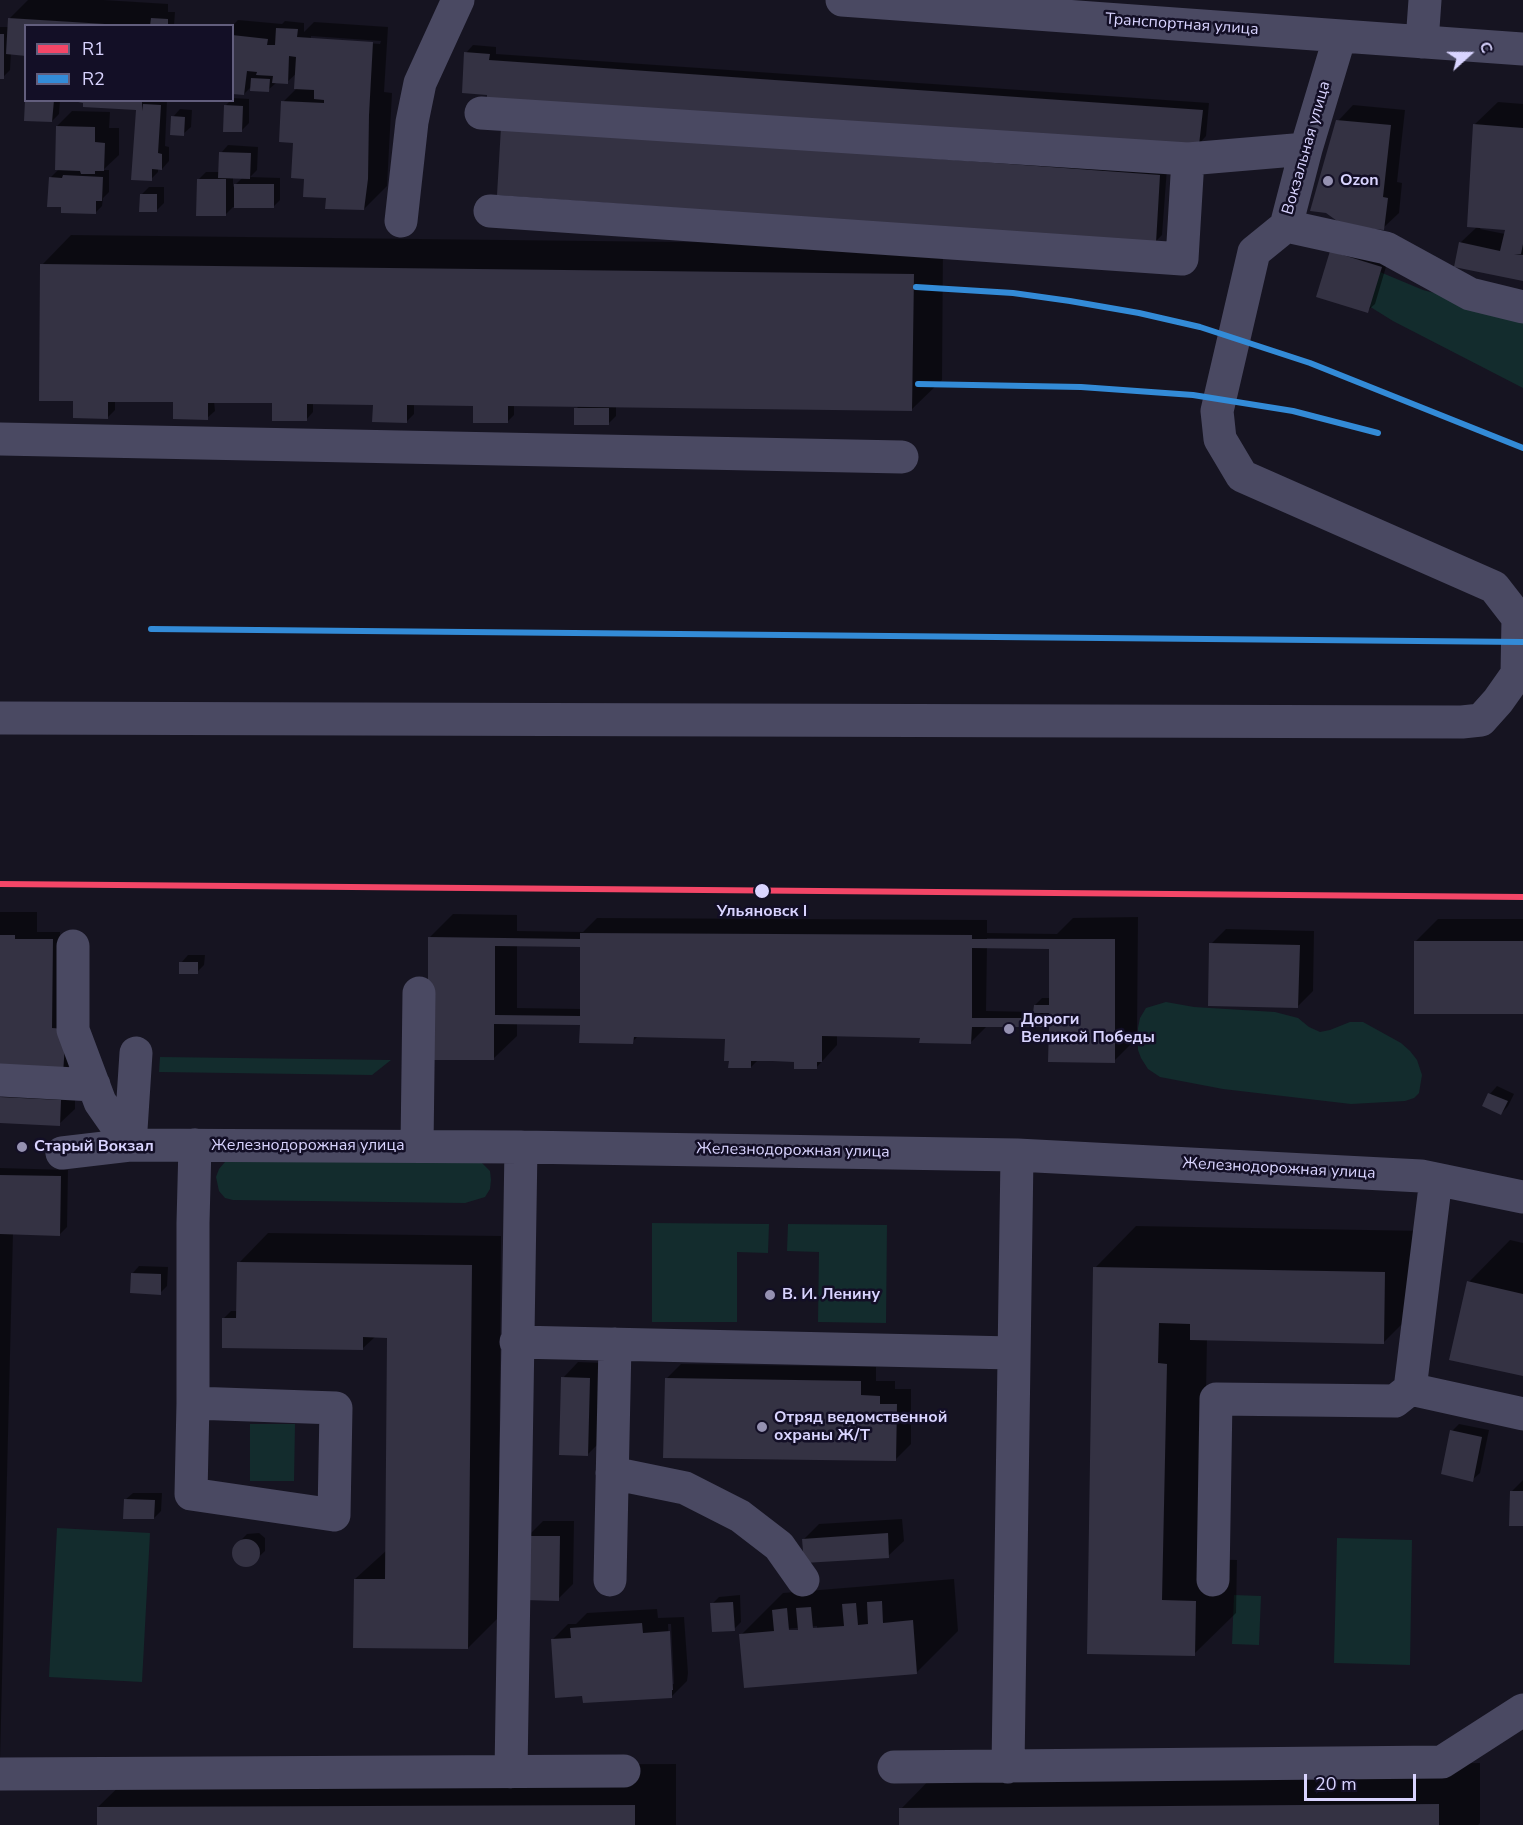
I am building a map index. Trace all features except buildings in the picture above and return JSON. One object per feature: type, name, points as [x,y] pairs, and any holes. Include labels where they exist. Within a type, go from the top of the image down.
[{"type":"street","points":[[401,221],[412,122],[420,83],[458,0]]},
{"type":"street","name":"Транспортная улица","points":[[842,0],[961,4],[1523,49]]},
{"type":"street","points":[[1422,42],[1425,0]]},
{"type":"street","name":"Вокзальная улица","points":[[1340,36],[1286,225],[1386,248],[1470,294],[1523,307]]},
{"type":"street","points":[[481,113],[1188,159],[1306,149]]},
{"type":"street","points":[[490,211],[1182,259],[1188,159]]},
{"type":"street","points":[[0,718],[1450,722],[1481,720],[1517,674],[1518,618],[1494,587],[1242,476],[1220,439],[1217,411],[1254,252],[1286,225]]},
{"type":"street","points":[[0,439],[902,457]]},
{"type":"street","points":[[73,946],[73,1030],[100,1102],[130,1145]]},
{"type":"street","points":[[417,1146],[419,993]]},
{"type":"street","points":[[130,1145],[136,1053]]},
{"type":"street","points":[[0,1080],[94,1085]]},
{"type":"street","name":"Железнодорожная улица","points":[[62,1153],[130,1145],[195,1145],[520,1147],[1017,1155],[1421,1176],[1523,1197]]},
{"type":"street","points":[[193,1403],[336,1408],[334,1515],[191,1494],[195,1145]]},
{"type":"street","points":[[511,1772],[520,1147]]},
{"type":"street","points":[[1008,1767],[1017,1155]]},
{"type":"street","points":[[1213,1580],[1216,1399],[1395,1401],[1410,1389],[1436,1179]]},
{"type":"street","points":[[516,1341],[1013,1353]]},
{"type":"street","points":[[610,1580],[615,1344]]},
{"type":"street","points":[[1410,1389],[1523,1414]]},
{"type":"street","points":[[612,1473],[685,1488],[740,1516],[779,1546],[803,1580]]},
{"type":"street","points":[[894,1767],[1442,1762],[1523,1710]]},
{"type":"street","points":[[0,1774],[624,1771]]},
{"type":"green space","points":[[1368,267],[1423,290],[1523,316],[1523,388],[1393,321],[1356,298]]},
{"type":"green space","points":[[1166,1002],[1194,1007],[1275,1012],[1298,1018],[1320,1032],[1350,1022],[1363,1022],[1401,1043],[1410,1051],[1417,1060],[1422,1075],[1419,1093],[1414,1098],[1405,1101],[1351,1104],[1223,1089],[1160,1077],[1148,1069],[1141,1058],[1138,1050],[1138,1028],[1140,1018],[1146,1008]]},
{"type":"green space","points":[[160,1057],[391,1060],[372,1075],[159,1072]]},
{"type":"green space","points":[[235,1159],[481,1162],[490,1171],[491,1180],[490,1189],[485,1197],[465,1203],[233,1200],[225,1198],[219,1191],[216,1177],[225,1162]]},
{"type":"green space","points":[[652,1223],[769,1224],[768,1253],[737,1252],[737,1322],[652,1322]]},
{"type":"green space","points":[[788,1224],[887,1225],[886,1323],[818,1322],[819,1252],[787,1251]]},
{"type":"green space","points":[[250,1424],[295,1424],[294,1481],[250,1481]]},
{"type":"green space","points":[[57,1528],[150,1533],[142,1682],[49,1677]]},
{"type":"green space","points":[[1337,1538],[1412,1540],[1410,1665],[1334,1663]]},
{"type":"green space","points":[[1234,1595],[1261,1596],[1259,1645],[1232,1644]]},
{"type":"transit line","name":"R2","points":[[916,287],[1013,293],[1070,301],[1200,327],[1310,363],[1523,448]]},
{"type":"transit line","name":"R2","points":[[918,384],[1081,387],[1193,395],[1293,411],[1378,433]]},
{"type":"transit line","name":"R2","points":[[151,629],[1523,642]]},
{"type":"transit line","name":"R1","points":[[0,884],[1523,897]]},
{"type":"place","name":"Ozon","points":[[1328,181]]},
{"type":"place","name":"Ульяновск I","points":[[762,891]]},
{"type":"place","name":"Дороги Великой Победы","points":[[1009,1029]]},
{"type":"place","name":"Старый Вокзал","points":[[22,1147]]},
{"type":"place","name":"В. И. Ленину","points":[[770,1295]]},
{"type":"place","name":"Отряд ведомственной охраны Ж/Т","points":[[762,1427]]}]
